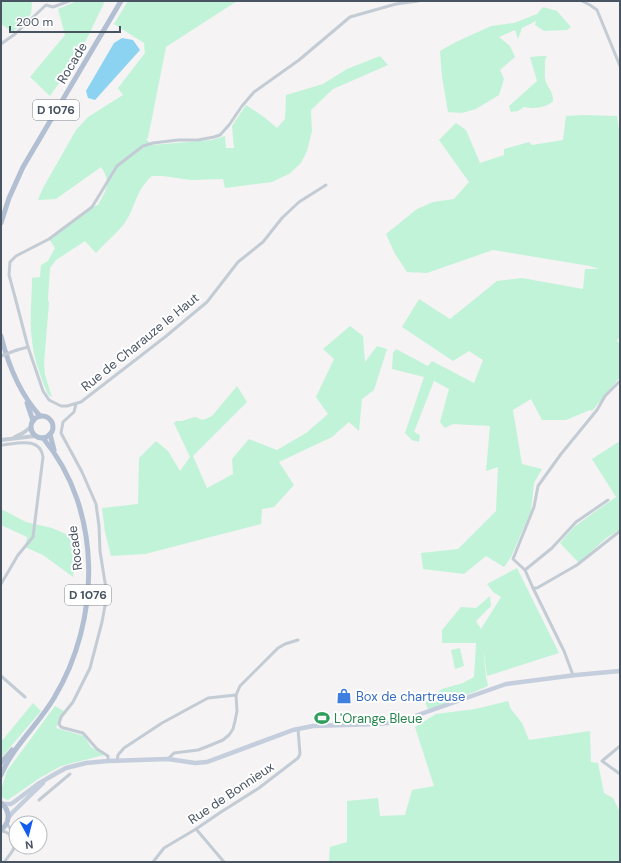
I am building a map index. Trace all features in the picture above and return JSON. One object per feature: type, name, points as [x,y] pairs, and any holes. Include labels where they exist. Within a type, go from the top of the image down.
[{"type":"main road","name":"Rocade","points":[[1,223],[9,198],[23,167],[121,1]]},
{"type":"main road","points":[[1,336],[8,358],[25,396],[33,421]]},
{"type":"main road","points":[[25,396],[40,416]]},
{"type":"main road","points":[[40,416],[47,417],[52,422],[53,428],[50,434],[43,438],[35,436],[31,427],[33,421],[40,416]]},
{"type":"main road","name":"Rocade","points":[[1,775],[12,755],[54,700],[70,668],[83,627],[88,594],[88,554],[81,513],[69,481],[55,453],[50,434]]},
{"type":"main road","name":"Rocade","points":[[43,438],[55,453]]},
{"type":"main road","points":[[2,803],[11,804],[38,784],[66,768],[76,765],[117,760],[168,759],[195,763],[207,762],[298,729],[313,726],[398,722],[500,685],[574,675],[620,672]]},
{"type":"main road","name":"Rocade","points":[[1,763],[32,729]]},
{"type":"main road","points":[[12,815],[19,805],[51,777]]},
{"type":"main road","points":[[1,830],[8,820],[7,810],[2,803]]},
{"type":"street","points":[[1,44],[15,34],[46,5],[53,6],[69,1]]},
{"type":"street","name":"Rue de Charauze le Haut","points":[[326,185],[299,202],[282,218],[263,242],[238,262],[207,302],[165,337],[81,402],[61,406],[49,400],[43,391],[28,347],[9,275],[10,262],[16,256],[49,239],[92,207],[117,166],[140,148],[153,143],[178,140],[198,140],[214,138],[220,135],[254,92],[299,60],[350,17],[396,4],[418,1]]},
{"type":"street","points":[[582,1],[597,10],[620,66]]},
{"type":"street","points":[[1,356],[28,347]]},
{"type":"street","points":[[574,675],[525,570],[513,559],[534,507],[538,486],[561,454],[597,410],[605,396],[620,381]]},
{"type":"street","points":[[76,404],[74,412],[63,422],[60,433],[82,472],[96,504],[100,551],[107,596],[90,668],[76,696],[59,724],[61,727],[83,733],[97,749],[108,756],[108,761]]},
{"type":"street","points":[[12,439],[23,434],[31,427]]},
{"type":"street","points":[[1,440],[35,436]]},
{"type":"street","points":[[1,445],[28,442],[35,444],[40,448],[43,453],[43,457],[33,537],[18,555],[1,584]]},
{"type":"street","points":[[525,570],[552,548],[576,522],[608,500]]},
{"type":"street","points":[[533,588],[537,588],[577,565],[620,531]]},
{"type":"street","points":[[168,759],[174,753],[202,748],[223,740],[229,735],[233,729],[236,716],[236,695],[240,686],[278,648],[298,640]]},
{"type":"street","points":[[1,677],[25,697]]},
{"type":"street","points":[[117,760],[118,755],[124,748],[162,723],[208,698],[236,695]]},
{"type":"street","name":"Rue de Bonnieux","points":[[153,862],[164,848],[259,788],[298,758],[300,754],[298,729]]},
{"type":"street","points":[[620,746],[602,761],[620,774]]},
{"type":"street","points":[[39,800],[70,774]]},
{"type":"street","points":[[51,777],[58,783]]},
{"type":"street","points":[[196,829],[224,862]]},
{"type":"green space","points":[[1,1],[30,1],[32,3],[31,14],[13,32],[1,24]]},
{"type":"green space","points":[[77,1],[105,1],[80,53],[50,96],[30,77],[65,35],[58,9]]},
{"type":"green space","points":[[128,1],[237,1],[166,47],[148,138],[146,139],[152,145],[212,140],[225,136],[226,148],[234,148],[232,126],[246,105],[277,128],[285,119],[286,95],[323,84],[347,69],[380,56],[388,65],[333,89],[311,110],[312,131],[307,151],[301,163],[289,174],[272,182],[225,188],[223,179],[191,180],[152,176],[142,187],[124,224],[96,253],[85,241],[56,260],[50,268],[49,303],[44,363],[45,375],[52,397],[48,395],[45,388],[34,355],[31,333],[32,278],[40,277],[41,265],[48,261],[55,248],[49,239],[92,207],[98,205],[107,186],[106,178],[101,167],[56,199],[38,200],[43,188],[76,130],[88,117],[123,95],[118,88],[145,53],[144,43],[114,24]]},
{"type":"green space","points":[[543,7],[557,11],[571,27],[567,30],[544,31],[535,25],[536,21],[522,28],[518,39],[515,30],[499,37],[510,46],[515,57],[500,70],[504,79],[499,95],[476,109],[462,113],[448,112],[442,77],[440,51],[491,26],[514,23],[537,14]]},
{"type":"green space","points":[[547,56],[545,62],[545,79],[552,93],[553,101],[544,107],[524,107],[518,111],[511,112],[509,106],[537,81],[530,57]]},
{"type":"green space","points":[[566,116],[617,116],[620,138],[620,337],[617,340],[620,345],[620,377],[592,411],[590,410],[566,420],[542,420],[531,399],[513,410],[522,464],[542,469],[534,483],[531,511],[511,557],[504,567],[486,556],[464,574],[423,569],[421,553],[458,549],[496,511],[498,467],[486,471],[490,426],[453,424],[445,428],[440,422],[449,389],[434,381],[414,432],[420,435],[419,442],[412,440],[405,433],[424,377],[392,369],[393,353],[396,349],[428,366],[432,361],[474,383],[483,360],[469,351],[453,361],[402,327],[419,299],[450,319],[497,281],[522,278],[583,289],[585,269],[599,269],[590,266],[493,250],[427,273],[407,272],[395,254],[386,234],[417,209],[433,202],[454,199],[469,182],[439,140],[456,123],[466,130],[480,163],[504,155],[504,149],[529,142],[532,145],[563,140]]},
{"type":"green space","points":[[350,326],[363,336],[365,362],[377,346],[387,349],[374,390],[362,399],[359,431],[349,422],[332,437],[279,462],[294,485],[274,507],[262,509],[261,524],[145,554],[111,556],[105,532],[102,508],[138,504],[139,458],[156,441],[168,451],[180,471],[190,457],[174,423],[176,421],[182,421],[195,417],[203,420],[212,416],[237,386],[247,402],[193,456],[207,488],[233,474],[232,459],[249,439],[277,450],[306,433],[328,414],[316,397],[334,359],[323,349]]},
{"type":"green space","points":[[620,441],[620,529],[605,539],[579,563],[560,543],[573,528],[616,497],[592,459]]},
{"type":"green space","points":[[1,509],[26,522],[52,528],[75,538],[73,577],[43,555],[25,547],[27,537],[1,525]]},
{"type":"green space","points":[[517,568],[559,653],[487,676],[483,648],[488,686],[429,711],[425,702],[442,689],[463,683],[474,677],[476,643],[442,643],[442,630],[461,607],[476,608],[490,596],[491,606],[476,621],[481,629],[501,597],[493,592],[487,584]]},
{"type":"green space","points":[[460,648],[464,666],[455,669],[451,650]]},
{"type":"green space","points":[[508,701],[511,709],[522,723],[529,740],[590,731],[591,762],[598,763],[604,793],[613,798],[620,812],[620,862],[329,862],[330,847],[347,842],[347,801],[378,798],[380,816],[405,815],[412,790],[434,786],[415,727],[436,714],[475,709]]},
{"type":"green space","points":[[33,703],[41,711],[1,758],[1,742]]},
{"type":"green space","points":[[55,706],[64,711],[56,728],[84,736],[91,747],[104,755],[61,766],[38,779],[8,800],[3,798],[1,795],[1,790],[7,771]]},
{"type":"water","points":[[122,38],[133,40],[140,50],[95,100],[88,98],[86,91],[114,43]]},
{"type":"place","name":"Box de chartreuse","points":[[344,696]]},
{"type":"place","name":"L'Orange Bleue","points":[[322,718]]}]
